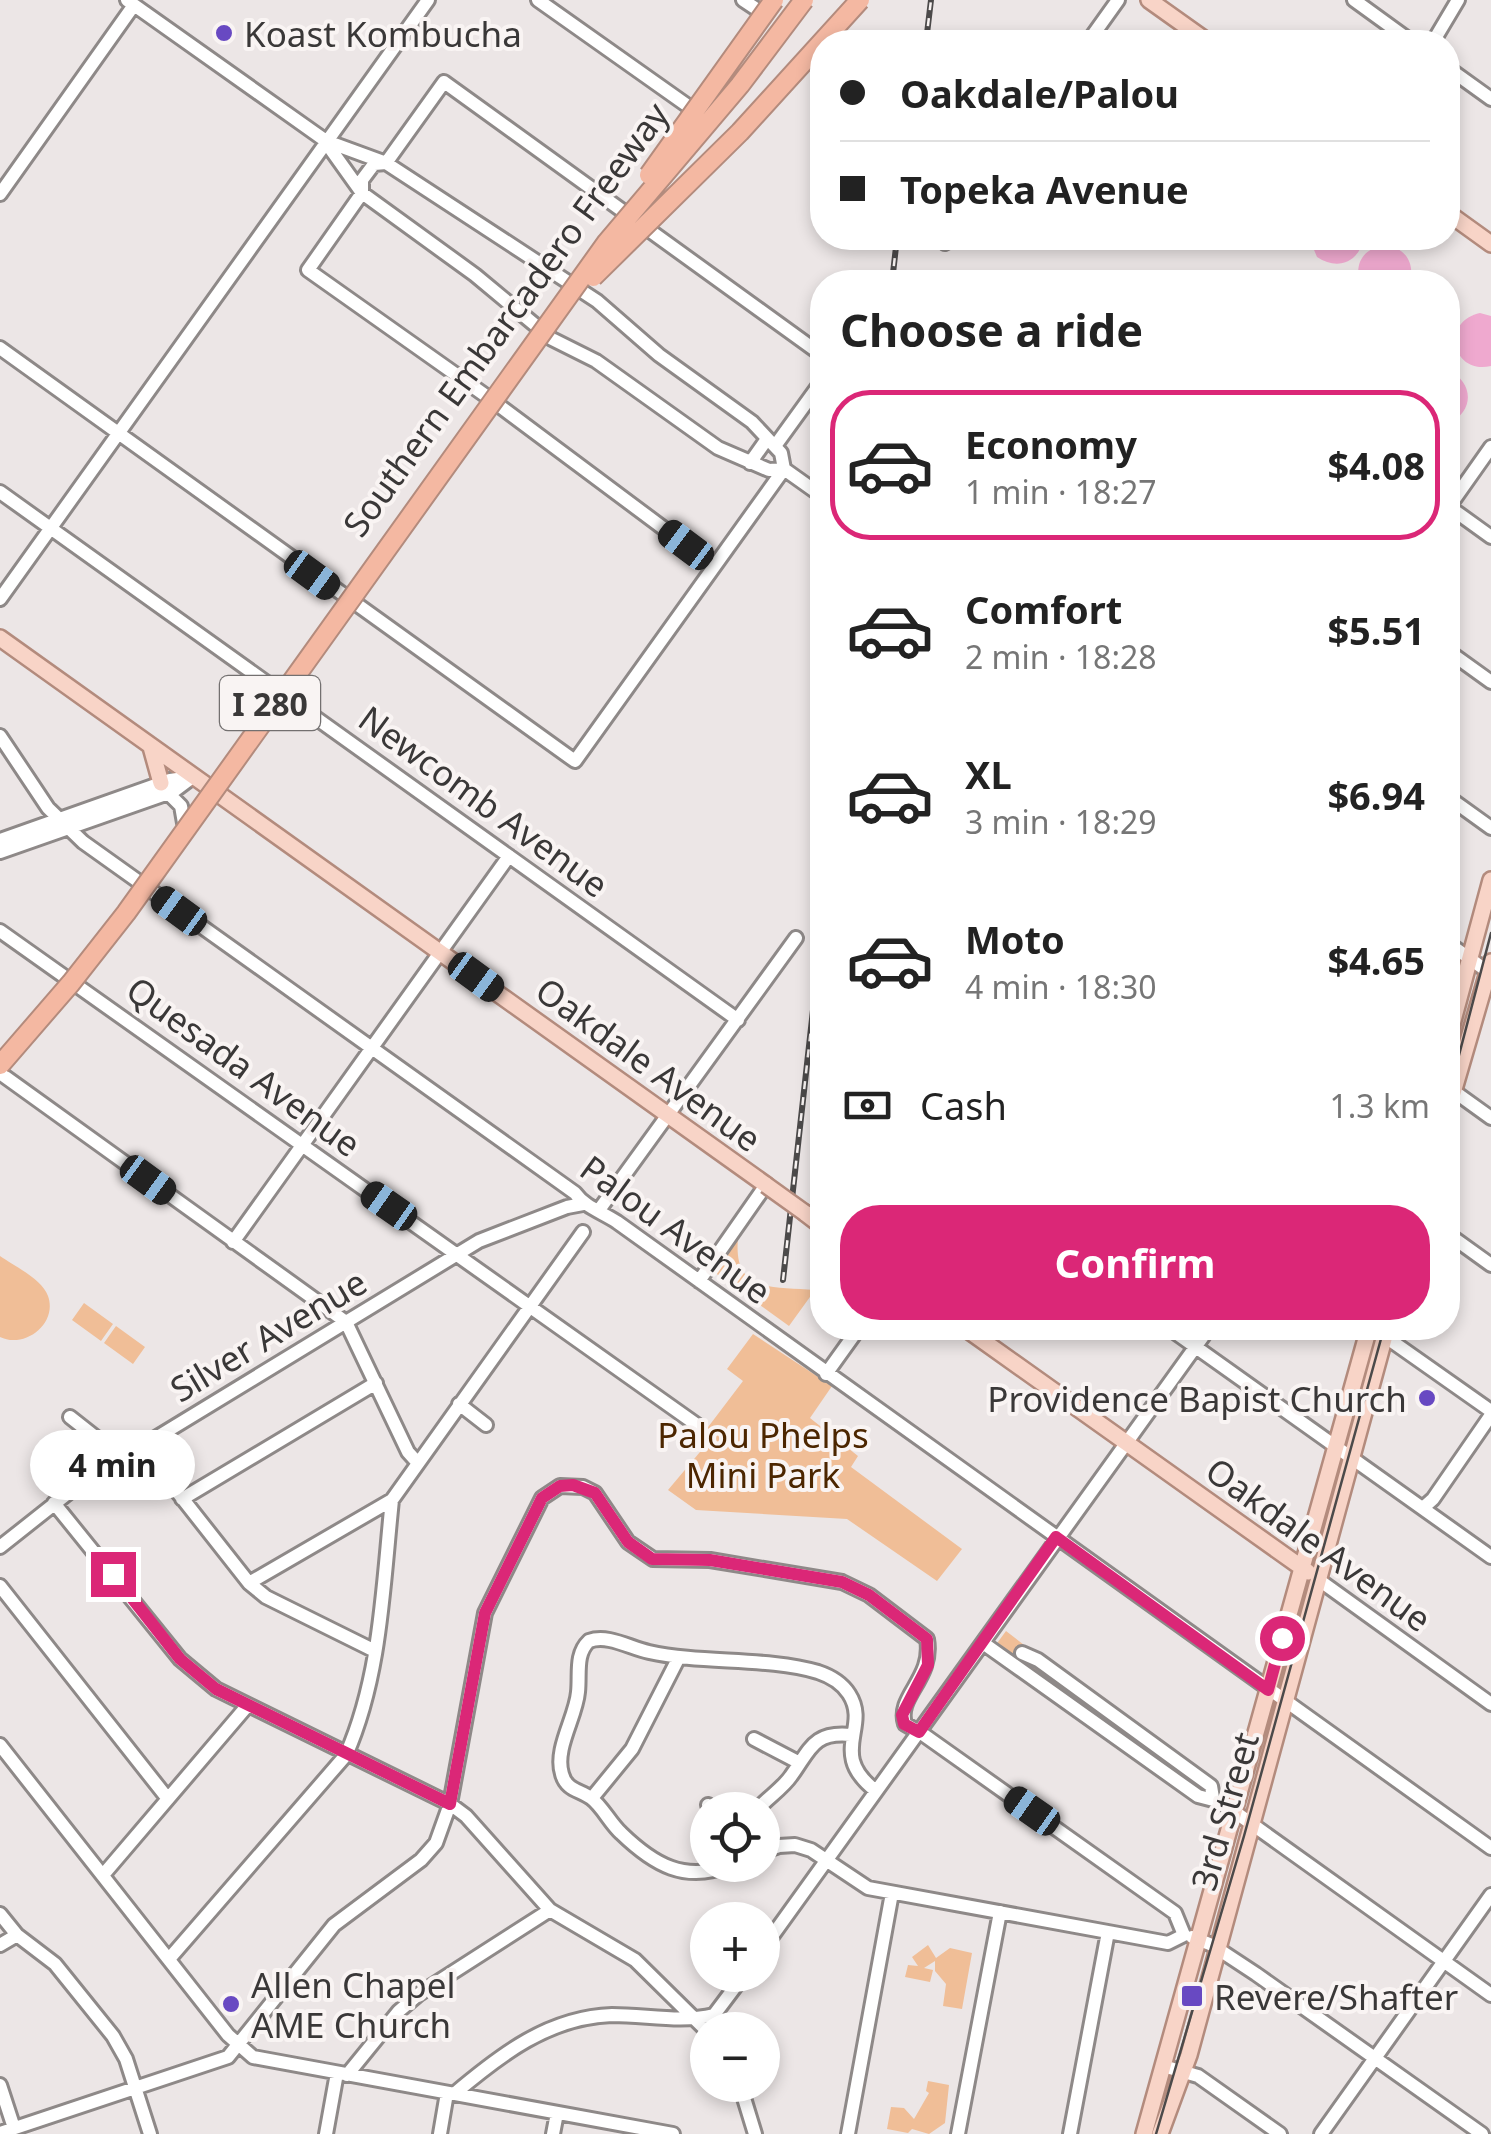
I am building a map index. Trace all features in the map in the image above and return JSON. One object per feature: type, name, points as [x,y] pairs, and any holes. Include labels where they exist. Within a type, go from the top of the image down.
[{"type":"highway","name":"Southern Embarcadero Freeway","points":[[0,1061],[72,984],[117,925],[607,242],[740,85],[804,0]]},
{"type":"highway","points":[[833,30],[860,0]]},
{"type":"highway","name":"Southern Embarcadero Freeway","points":[[0,1061],[121,910],[769,7]]},
{"type":"highway","points":[[522,361],[582,287],[760,112],[810,56]]},
{"type":"main road","points":[[1149,0],[1191,30]]},
{"type":"main road","points":[[1460,222],[1491,244]]},
{"type":"main road","name":"Oakdale Avenue","points":[[0,638],[810,1217]]},
{"type":"main road","points":[[149,744],[165,788]]},
{"type":"main road","points":[[1460,994],[1491,880]]},
{"type":"main road","points":[[1460,1059],[1490,969]]},
{"type":"main road","points":[[1460,980],[1465,975]]},
{"type":"main road","name":"Oakdale Avenue","points":[[982,1340],[1319,1580]]},
{"type":"main road","name":"3rd Street","points":[[1144,2134],[1192,1937],[1235,1812],[1336,1446],[1375,1340]]},
{"type":"main road","name":"3rd Street","points":[[1160,2134],[1182,2071],[1319,1580],[1377,1340]]},
{"type":"street","points":[[0,599],[428,0]]},
{"type":"street","points":[[538,0],[695,111]]},
{"type":"street","points":[[498,387],[769,7],[744,0]]},
{"type":"street","points":[[1097,30],[1118,0]]},
{"type":"street","points":[[1354,0],[1395,30]]},
{"type":"street","points":[[1442,29],[1458,0]]},
{"type":"street","points":[[1442,29],[1468,0]]},
{"type":"street","points":[[0,194],[131,2],[326,142],[386,163],[618,316],[659,355],[752,422],[780,453],[784,468],[810,487]]},
{"type":"street","points":[[1460,77],[1491,99]]},
{"type":"street","points":[[714,566],[489,398],[308,270],[362,194],[362,180],[374,164],[386,163],[444,82],[810,346]]},
{"type":"street","points":[[326,142],[362,194],[475,274],[539,328],[596,361],[718,448],[768,470],[784,468]]},
{"type":"street","points":[[0,348],[575,761],[784,468]]},
{"type":"street","points":[[750,463],[810,395]]},
{"type":"street","points":[[0,1061],[71,979],[142,884],[481,410]]},
{"type":"street","points":[[1460,490],[1491,447]]},
{"type":"street","name":"Newcomb Avenue","points":[[0,492],[738,1020]]},
{"type":"street","points":[[1460,515],[1491,537]]},
{"type":"street","points":[[1460,660],[1491,682]]},
{"type":"street","name":"Palou Avenue","points":[[0,736],[6,756],[63,824],[142,884],[572,1190],[583,1204],[598,1210],[1491,1848]]},
{"type":"street","points":[[0,852],[63,824],[194,776]]},
{"type":"street","points":[[165,788],[180,806],[184,823]]},
{"type":"street","points":[[1460,805],[1491,828]]},
{"type":"street","points":[[0,840],[63,824]]},
{"type":"street","points":[[233,1242],[508,856]]},
{"type":"street","name":"Quesada Avenue","points":[[0,930],[697,1426]]},
{"type":"street","points":[[598,1210],[796,938]]},
{"type":"street","points":[[1460,952],[1490,969]]},
{"type":"street","points":[[0,1073],[346,1322],[416,1462]]},
{"type":"street","points":[[1460,1096],[1491,1118]]},
{"type":"street","points":[[699,1282],[766,1185]]},
{"type":"street","name":"Silver Avenue","points":[[0,1547],[54,1503],[122,1458],[480,1241],[583,1204]]},
{"type":"street","points":[[170,1959],[346,1754],[358,1728],[375,1651],[392,1500],[583,1232]]},
{"type":"street","points":[[1460,1243],[1491,1265]]},
{"type":"street","points":[[826,1374],[851,1340]]},
{"type":"street","points":[[1187,1340],[1491,1557]]},
{"type":"street","points":[[780,1926],[1199,1340]]},
{"type":"street","points":[[1392,1340],[1491,1413],[1423,1508]]},
{"type":"street","points":[[182,1499],[376,1382]]},
{"type":"street","points":[[460,1404],[486,1424]]},
{"type":"street","points":[[70,1417],[122,1458]]},
{"type":"street","points":[[142,1447],[249,1584],[375,1651]]},
{"type":"street","points":[[0,2133],[14,2128],[36,2128],[228,2056],[334,1925],[436,1842],[450,1804],[485,1613],[542,1498],[560,1486],[573,1485],[595,1493],[628,1542],[652,1559],[710,1560],[842,1582],[869,1595],[927,1639],[928,1665],[902,1715],[904,1724],[1175,1913],[1192,1937],[1217,1948],[1482,2134]]},
{"type":"street","points":[[249,1584],[392,1500]]},
{"type":"street","points":[[54,1503],[180,1659],[216,1689],[450,1804],[466,1816],[550,1910],[635,1960],[690,2016]]},
{"type":"street","name":"Oakdale Avenue","points":[[1319,1580],[1491,1704]]},
{"type":"street","points":[[0,1586],[168,1799]]},
{"type":"street","points":[[690,1873],[675,1871],[622,1834],[592,1798],[568,1786],[561,1768],[578,1694],[582,1649],[590,1641],[601,1638],[640,1651],[828,1676],[842,1685],[852,1699],[853,1766],[876,1792]]},
{"type":"street","points":[[983,1643],[1198,1796],[1213,1798],[1235,1812],[1491,1994]]},
{"type":"street","points":[[1022,1652],[1211,1786],[1213,1798]]},
{"type":"street","points":[[592,1798],[632,1750],[679,1657]]},
{"type":"street","points":[[103,1874],[248,1705]]},
{"type":"street","points":[[775,1792],[822,1737],[851,1735]]},
{"type":"street","points":[[754,1738],[798,1762]]},
{"type":"street","points":[[0,1744],[238,2046],[253,2057],[673,2134]]},
{"type":"street","points":[[780,1846],[812,1850],[868,1888],[1168,1943],[1192,1937]]},
{"type":"street","points":[[848,2134],[892,1893]]},
{"type":"street","points":[[1322,2134],[1491,1895]]},
{"type":"street","points":[[326,2134],[342,2074],[399,2011],[418,1994],[550,1910]]},
{"type":"street","points":[[958,2134],[1000,1912]]},
{"type":"street","points":[[0,1914],[17,1936],[55,1964],[113,2036],[126,2058],[150,2134]]},
{"type":"street","points":[[1070,2134],[1108,1932]]},
{"type":"street","points":[[0,1945],[17,1936]]},
{"type":"street","points":[[440,2134],[451,2094],[500,2054],[566,2021],[610,2015],[690,2020]]},
{"type":"street","points":[[1163,2066],[1198,2076],[1280,2134]]},
{"type":"street","points":[[0,2085],[14,2128]]},
{"type":"street","points":[[745,2102],[755,2134]]},
{"type":"street","points":[[554,2134],[557,2113]]},
{"type":"green space","points":[[738,1238],[738,1256],[749,1278],[770,1287],[810,1290],[810,1297],[789,1326],[714,1272]]},
{"type":"green space","points":[[0,1256],[34,1279],[48,1296],[50,1306],[44,1324],[19,1340],[0,1337]]},
{"type":"green space","points":[[84,1303],[113,1324],[101,1341],[72,1320]]},
{"type":"green space","points":[[116,1326],[145,1347],[133,1364],[104,1343]]},
{"type":"green space","name":"Palou Phelps Mini Park","points":[[753,1334],[832,1386],[810,1418],[858,1456],[851,1467],[962,1549],[937,1581],[847,1519],[696,1510],[668,1490],[705,1446],[699,1439],[743,1381],[727,1369]]},
{"type":"green space","points":[[1006,1631],[1207,1787],[1205,1795],[995,1646]]},
{"type":"green space","points":[[928,1945],[936,1958],[950,1948],[972,1953],[962,2009],[943,2006],[946,1984],[935,1971],[935,1961],[924,1968],[933,1970],[930,1982],[905,1977],[908,1965],[918,1966],[912,1957]]},
{"type":"green space","points":[[928,2081],[949,2085],[945,2123],[929,2134],[887,2129],[891,2107],[904,2108],[914,2119],[929,2093]]},
{"type":"shaded area","points":[[1314,250],[1359,250],[1340,263],[1317,257]]},
{"type":"shaded area","points":[[1371,250],[1399,250],[1407,257],[1411,270],[1358,270],[1362,258]]},
{"type":"shaded area","points":[[1480,313],[1491,316],[1491,366],[1478,367],[1460,356],[1460,325]]},
{"type":"shaded area","points":[[1460,378],[1468,397],[1460,415]]},
{"type":"tram line","points":[[1460,1051],[1491,933]]},
{"type":"tram line","points":[[1156,2134],[1244,1836],[1381,1340]]},
{"type":"railway","points":[[927,30],[931,0]]},
{"type":"railway","points":[[893,270],[896,250]]},
{"type":"railway","points":[[783,1280],[810,1037]]},
{"type":"place","name":"Koast Kombucha","points":[[224,33]]},
{"type":"place","name":"Providence Bapist Church","points":[[1427,1398]]},
{"type":"place","name":"Revere/Shafter","points":[[1192,1996]]},
{"type":"place","name":"Allen Chapel AME Church","points":[[231,2004]]},
{"type":"route","points":[[113,1574],[180,1659],[216,1689],[450,1804],[485,1613],[542,1498],[560,1486],[583,1487],[595,1493],[628,1542],[652,1559],[710,1560],[842,1582],[869,1595],[927,1639],[928,1665],[902,1715],[904,1724],[919,1732],[1056,1537],[1268,1690],[1282,1638]]}]
